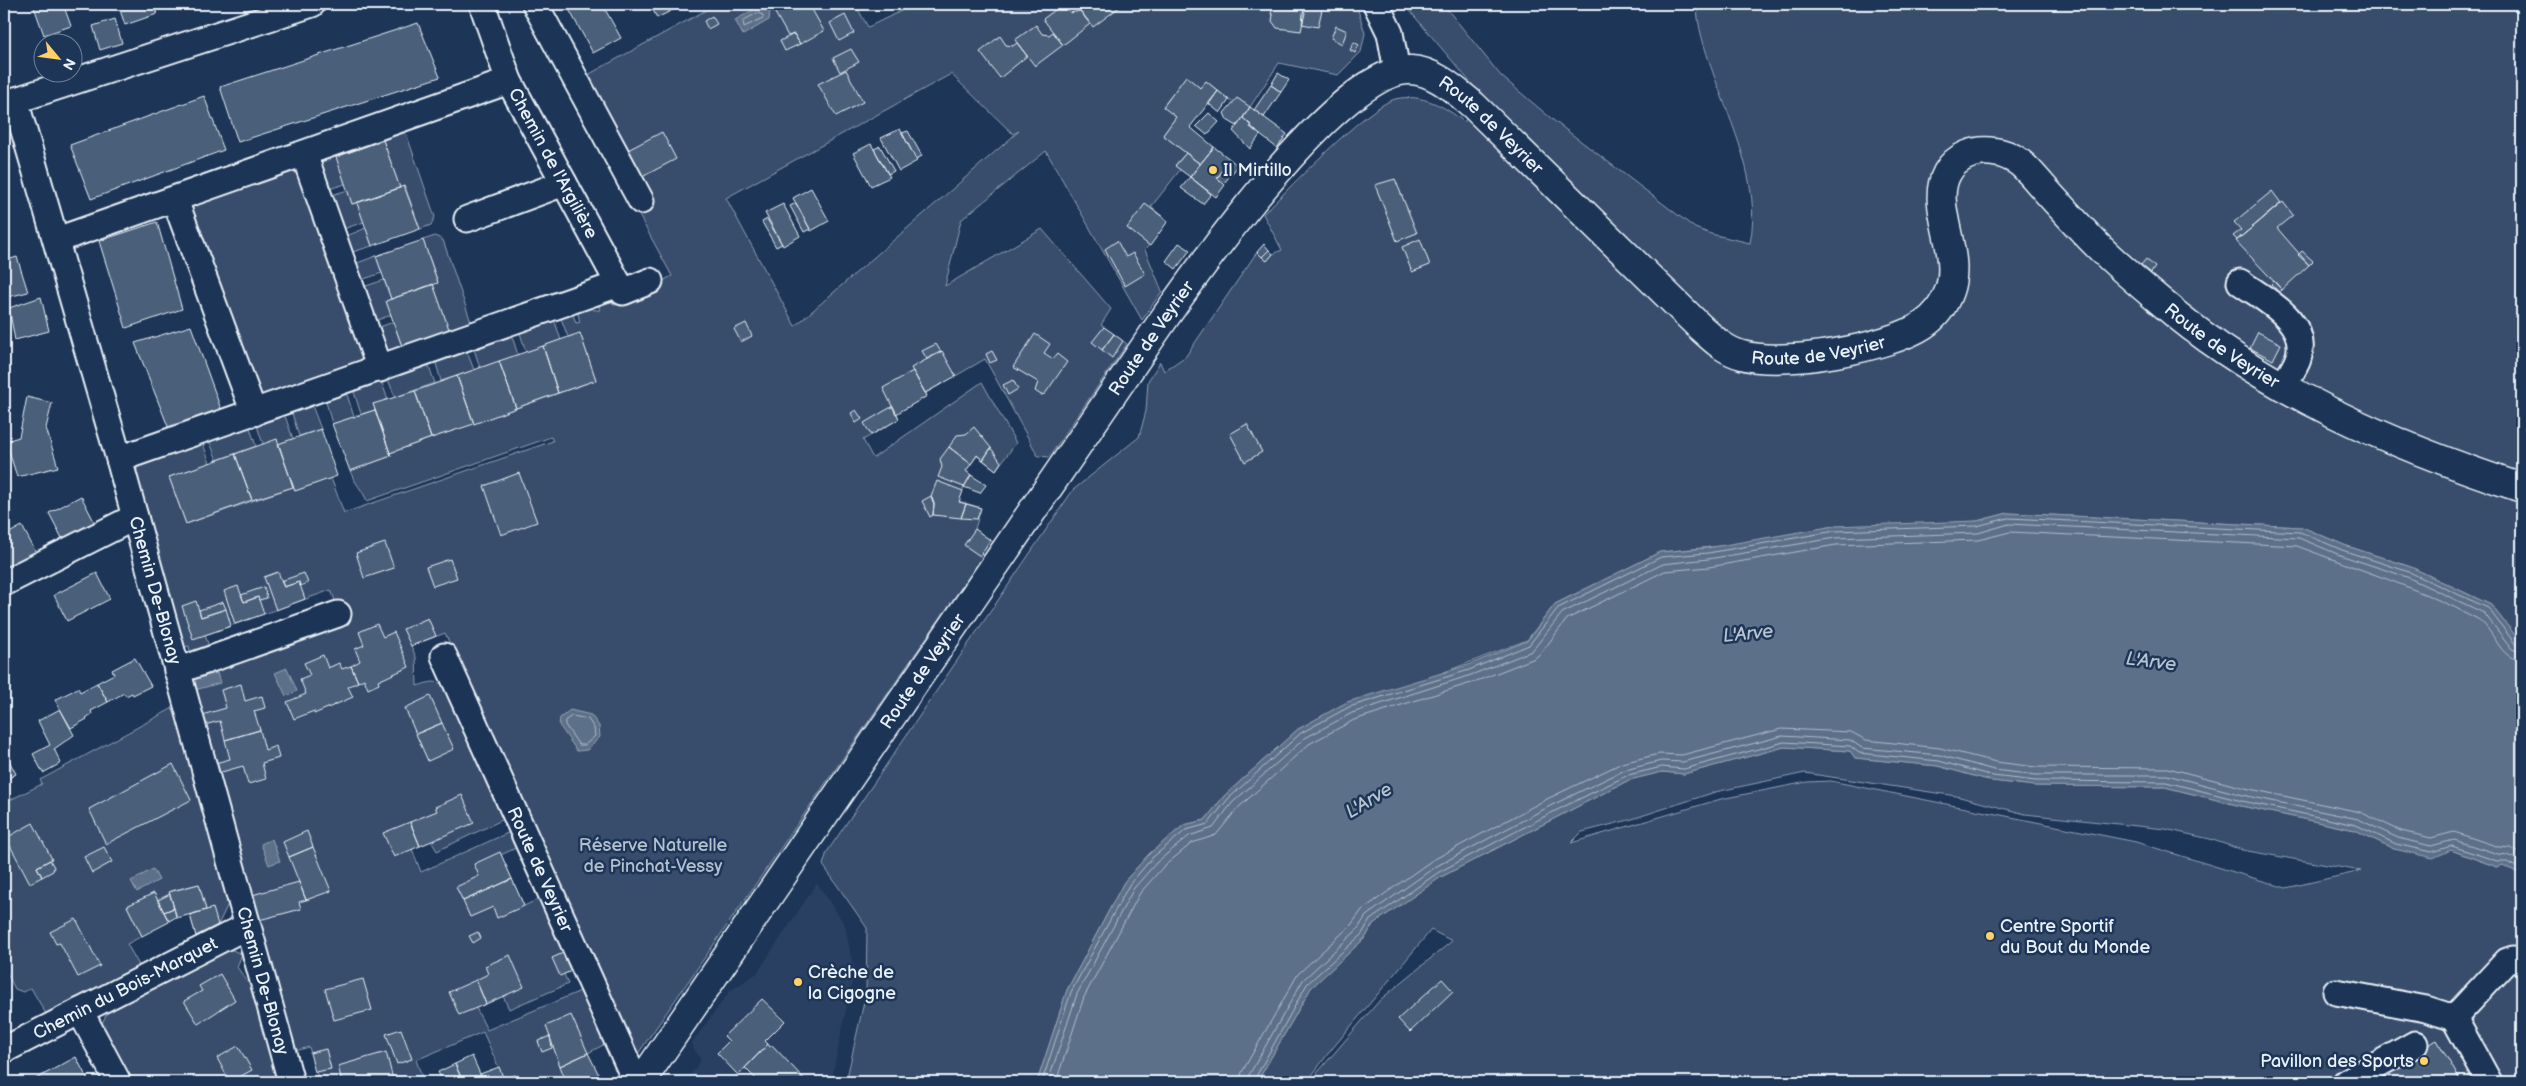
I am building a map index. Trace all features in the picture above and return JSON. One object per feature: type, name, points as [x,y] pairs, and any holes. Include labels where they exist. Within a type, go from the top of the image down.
[{"type":"main road","name":"Route de Veyrier","points":[[641,1082],[1168,313],[1218,243],[1253,199],[1347,100],[1374,80],[1397,71],[1418,71],[1451,87],[1473,105],[1717,343],[1742,355],[1764,359],[1818,356],[1892,339],[1914,330],[1932,318],[1948,295],[1953,274],[1952,250],[1942,201],[1945,178],[1952,167],[1964,156],[1984,151],[1993,152],[2003,154],[2022,164],[2092,240],[2163,304],[2203,336],[2283,386],[2397,442],[2461,468],[2522,488]]},
{"type":"street","points":[[9,102],[312,4]]},
{"type":"street","name":"Chemin de l'Argilière","points":[[482,4],[510,81],[619,284]]},
{"type":"street","points":[[536,4],[641,201]]},
{"type":"street","points":[[1376,4],[1390,33],[1397,71]]},
{"type":"street","points":[[57,240],[510,81]]},
{"type":"street","name":"Chemin De-Blonay","points":[[9,102],[57,240],[120,459],[291,1082]]},
{"type":"street","points":[[304,154],[380,369]]},
{"type":"street","points":[[467,219],[564,183]]},
{"type":"street","points":[[175,200],[254,413]]},
{"type":"street","points":[[120,459],[619,284],[624,292],[650,281]]},
{"type":"street","points":[[2240,282],[2274,306],[2295,325],[2301,340],[2298,359],[2283,386]]},
{"type":"street","points":[[4,583],[135,517]]},
{"type":"street","points":[[177,671],[338,614]]},
{"type":"street","name":"Route de Veyrier","points":[[444,656],[636,1082]]},
{"type":"street","name":"Chemin du Bois-Marquet","points":[[4,1050],[247,926]]},
{"type":"street","points":[[2454,1018],[2508,960],[2522,961]]},
{"type":"street","points":[[2336,992],[2426,1009],[2454,1018],[2489,1082]]},
{"type":"street","points":[[80,1011],[118,1082]]},
{"type":"street","points":[[2346,1082],[2415,1044]]},
{"type":"shaded area","name":"Crèche de la Cigogne","points":[[817,883],[845,925],[854,972],[831,1082],[685,1082],[701,1060],[691,1044],[730,991],[757,973]]},
{"type":"green space","name":"Réserve Naturelle de Pinchat-Vessy","points":[[524,4],[584,77],[710,8],[708,4],[855,4],[868,27],[903,10],[899,4],[1356,4],[1365,33],[1361,52],[1338,75],[1279,63],[1250,107],[1233,103],[1206,81],[1200,88],[1186,77],[1163,106],[1176,117],[1163,135],[1186,153],[1175,165],[1180,170],[1151,207],[1168,221],[1145,250],[1162,291],[1142,320],[1046,151],[961,220],[945,286],[1042,229],[1111,309],[1101,325],[1127,344],[1049,457],[1038,456],[985,359],[926,393],[927,396],[897,413],[899,419],[863,440],[873,458],[982,382],[1016,443],[996,470],[977,456],[966,471],[971,475],[959,501],[981,508],[975,529],[993,542],[635,1058],[445,633],[411,646],[416,657],[417,686],[433,682],[440,683],[448,688],[506,818],[437,851],[431,841],[412,849],[421,872],[512,831],[518,847],[501,855],[524,906],[541,898],[574,970],[564,974],[568,984],[509,1009],[503,996],[476,1008],[487,1030],[583,990],[607,1043],[588,1053],[600,1082],[505,1082],[483,1032],[416,1060],[424,1082],[319,1082],[309,1047],[292,1052],[186,676],[342,619],[331,590],[205,635],[209,647],[191,655],[189,646],[180,648],[131,476],[137,471],[137,464],[202,441],[210,463],[169,477],[186,524],[293,487],[295,491],[331,478],[344,513],[553,441],[551,437],[367,501],[350,471],[391,456],[390,453],[596,380],[580,333],[568,337],[560,316],[572,312],[576,323],[580,322],[577,310],[590,305],[594,310],[600,310],[598,304],[609,301],[616,305],[672,276]],"holes":[[[951,74],[1013,134],[1019,131],[795,326],[726,198]]]},
{"type":"green space","points":[[1404,4],[1443,4],[1501,76],[1553,120],[1695,228],[1711,234],[1750,243],[1753,221],[1748,177],[1736,133],[1704,46],[1698,21],[1697,4],[2522,4],[2522,644],[2491,605],[2411,567],[2344,545],[2302,527],[2008,513],[1977,521],[1660,552],[1555,604],[1527,640],[1298,729],[1224,796],[1205,820],[1184,825],[1149,854],[1124,882],[1067,990],[1037,1082],[846,1082],[866,993],[867,928],[823,865],[827,852],[1073,490],[1139,437],[1146,411],[1148,381],[1160,362],[1164,371],[1186,356],[1257,252],[1267,261],[1273,254],[1282,250],[1263,214],[1347,133],[1382,105],[1395,99],[1423,99],[1441,106],[1464,122],[1482,96]]},
{"type":"green space","points":[[405,130],[435,217],[431,225],[420,229],[405,186],[400,188],[382,137]]},
{"type":"green space","points":[[312,150],[319,168],[323,159],[336,154],[345,184],[326,190],[328,196],[348,190],[352,204],[357,203],[364,222],[340,230],[352,265],[376,256],[382,273],[358,281],[360,288],[384,280],[391,299],[386,301],[391,315],[372,322],[374,329],[393,322],[403,349],[387,367],[254,413],[175,200]]},
{"type":"green space","points":[[366,228],[372,246],[349,253],[344,237]]},
{"type":"green space","points":[[435,236],[443,240],[472,325],[450,332],[433,284],[438,282],[423,240]]},
{"type":"green space","points":[[554,319],[561,340],[526,352],[519,330]]},
{"type":"green space","points":[[511,333],[518,355],[480,368],[473,346]]},
{"type":"green space","points":[[466,349],[474,370],[441,381],[435,360]]},
{"type":"green space","points":[[427,362],[435,383],[395,397],[387,377]]},
{"type":"green space","points":[[381,380],[388,400],[373,404],[375,410],[361,414],[353,389]]},
{"type":"green space","points":[[346,391],[354,417],[332,424],[325,398]]},
{"type":"green space","points":[[311,403],[321,429],[299,436],[291,410]]},
{"type":"green space","points":[[284,413],[293,439],[278,444],[263,444],[256,423]]},
{"type":"green space","points":[[249,425],[256,446],[217,460],[209,440]]},
{"type":"green space","points":[[175,707],[229,902],[218,925],[196,936],[190,915],[206,910],[199,884],[170,891],[170,894],[158,900],[154,893],[127,906],[142,936],[127,944],[140,967],[46,1014],[31,988],[23,992],[15,989],[4,967],[4,803],[42,784],[40,780]]},
{"type":"green space","name":"Centre Sportif du Bout du Monde","points":[[1784,747],[1850,751],[1855,758],[1938,766],[1992,781],[2035,786],[2165,787],[2241,806],[2355,830],[2394,849],[2451,850],[2497,867],[2503,865],[2522,875],[2522,1082],[1312,1082],[1318,1072],[1380,1000],[1452,941],[1431,930],[1327,1055],[1307,1082],[1257,1082],[1311,988],[1366,937],[1373,924],[1441,877],[1629,780],[1662,772],[1684,774]],"holes":[[[1805,773],[1956,796],[2025,814],[2165,829],[2210,839],[2242,850],[2361,871],[2286,888],[2136,842],[1831,781],[1807,782],[1721,799],[1571,843],[1582,832],[1629,820],[1715,792]]]},
{"type":"green space","points":[[225,947],[242,954],[237,967],[254,991],[279,1082],[127,1082],[100,1028],[110,1006]]},
{"type":"water","points":[[761,6],[763,9],[770,11],[769,20],[743,35],[735,20]]},
{"type":"water","name":"L'Arve","points":[[2008,513],[2302,527],[2344,545],[2411,567],[2491,605],[2522,644],[2522,875],[2503,865],[2497,867],[2451,850],[2433,858],[2394,849],[2355,830],[2241,806],[2165,787],[2035,786],[1992,781],[1938,766],[1855,758],[1850,751],[1784,747],[1684,774],[1662,772],[1629,780],[1441,877],[1373,924],[1366,937],[1311,988],[1257,1082],[1037,1082],[1067,990],[1124,882],[1149,854],[1184,825],[1205,820],[1224,796],[1298,729],[1347,702],[1468,665],[1527,641],[1555,604],[1660,552],[1707,548],[1834,526],[1977,521]]},
{"type":"water","points":[[287,668],[297,691],[286,696],[275,673]]},
{"type":"water","points":[[217,673],[220,683],[195,690],[192,680]]},
{"type":"water","points":[[570,710],[591,715],[599,726],[600,737],[587,750],[577,751],[559,725],[560,718]]},
{"type":"water","points":[[272,839],[280,861],[269,865],[261,844]]},
{"type":"water","points":[[153,869],[159,880],[137,892],[131,881]]},
{"type":"building","points":[[33,4],[63,4],[71,26],[53,32],[43,32]]},
{"type":"building","points":[[118,4],[153,4],[157,14],[125,25]]},
{"type":"building","points":[[566,4],[602,4],[621,38],[593,53]]},
{"type":"building","points":[[650,4],[684,4],[657,18]]},
{"type":"building","points":[[789,4],[809,4],[824,31],[800,44],[794,34],[788,36],[774,11]]},
{"type":"building","points":[[1063,4],[1070,13],[1080,11],[1090,24],[1063,45],[1043,19]]},
{"type":"building","points":[[1075,4],[1119,4],[1121,6],[1093,27]]},
{"type":"building","points":[[1276,4],[1304,4],[1303,9],[1305,13],[1301,31],[1277,28],[1272,21],[1273,15],[1271,14],[1273,6]]},
{"type":"building","points":[[1304,4],[1323,5],[1318,27],[1302,24]]},
{"type":"building","points":[[845,15],[854,33],[839,41],[830,23]]},
{"type":"building","points":[[712,16],[717,24],[708,29],[704,21]]},
{"type":"building","points":[[115,19],[122,43],[100,50],[93,26]]},
{"type":"building","points":[[418,23],[440,77],[238,142],[220,87]]},
{"type":"building","points":[[1036,25],[1042,34],[1049,35],[1053,32],[1063,45],[1035,66],[1015,40]]},
{"type":"building","points":[[1336,26],[1347,31],[1342,44],[1331,38]]},
{"type":"building","points":[[794,34],[800,44],[785,51],[780,41]]},
{"type":"building","points":[[1000,36],[1006,45],[1013,46],[1017,43],[1027,56],[1000,78],[980,52]]},
{"type":"building","points":[[1354,42],[1359,45],[1355,53],[1350,50]]},
{"type":"building","points":[[851,49],[859,62],[840,72],[833,58]]},
{"type":"building","points":[[846,70],[863,102],[836,116],[818,84]]},
{"type":"building","points":[[1278,73],[1289,80],[1281,92],[1271,85]]},
{"type":"building","points":[[1186,76],[1200,88],[1206,81],[1218,91],[1190,127],[1214,147],[1200,164],[1163,135],[1176,117],[1163,107]]},
{"type":"building","points":[[1271,85],[1281,92],[1264,117],[1254,110]]},
{"type":"building","points":[[1218,91],[1229,100],[1220,113],[1209,104]]},
{"type":"building","points":[[204,96],[224,150],[91,199],[70,145]]},
{"type":"building","points":[[1237,98],[1250,107],[1237,126],[1227,120],[1224,113]]},
{"type":"building","points":[[1250,107],[1287,134],[1277,148],[1250,127],[1251,125],[1243,118]]},
{"type":"building","points":[[1209,113],[1219,122],[1207,135],[1196,126]]},
{"type":"building","points":[[1243,118],[1260,135],[1250,149],[1233,131]]},
{"type":"building","points":[[900,129],[917,161],[899,171],[881,138]]},
{"type":"building","points":[[908,131],[922,156],[916,159],[902,133]]},
{"type":"building","points":[[662,132],[676,159],[640,178],[626,151]]},
{"type":"building","points":[[383,140],[400,188],[352,204],[336,157]]},
{"type":"building","points":[[871,144],[890,177],[871,186],[853,153]]},
{"type":"building","points":[[880,146],[894,171],[888,174],[874,149]]},
{"type":"building","points":[[1214,147],[1231,160],[1217,178],[1225,185],[1216,197],[1190,177]]},
{"type":"building","points":[[1186,153],[1200,164],[1190,177],[1175,166]]},
{"type":"building","points":[[1231,160],[1238,166],[1224,183],[1217,178]]},
{"type":"building","points":[[1190,177],[1211,194],[1203,204],[1181,188]]},
{"type":"building","points":[[1395,179],[1417,233],[1397,241],[1375,185]]},
{"type":"building","points":[[404,186],[420,229],[372,246],[357,203]]},
{"type":"building","points":[[811,188],[829,221],[811,231],[793,198]]},
{"type":"building","points":[[2272,191],[2281,203],[2237,240],[2233,236],[2241,230],[2234,222]]},
{"type":"building","points":[[2283,202],[2293,215],[2277,228],[2309,265],[2282,290],[2236,241]]},
{"type":"building","points":[[796,203],[810,229],[804,232],[790,206]]},
{"type":"building","points":[[783,204],[800,236],[783,246],[765,213]]},
{"type":"building","points":[[1145,204],[1168,221],[1150,246],[1127,228]]},
{"type":"building","points":[[767,219],[782,244],[776,247],[762,222]]},
{"type":"building","points":[[157,222],[182,309],[126,328],[99,241]]},
{"type":"building","points":[[1420,239],[1430,265],[1412,272],[1402,247]]},
{"type":"building","points":[[423,240],[438,283],[391,299],[376,256]]},
{"type":"building","points":[[1117,241],[1126,257],[1133,253],[1145,274],[1125,286],[1105,249]]},
{"type":"building","points":[[1179,243],[1190,250],[1176,269],[1166,261]]},
{"type":"building","points":[[1264,244],[1269,250],[1262,257],[1257,252]]},
{"type":"building","points":[[1269,250],[1273,254],[1267,261],[1262,257]]},
{"type":"building","points":[[2302,251],[2313,261],[2309,265],[2298,255]]},
{"type":"building","points":[[17,257],[28,292],[4,298],[4,261]]},
{"type":"building","points":[[2146,259],[2155,267],[2151,273],[2141,265]]},
{"type":"building","points":[[2274,281],[2282,290],[2279,293],[2271,284]]},
{"type":"building","points":[[433,284],[450,332],[403,349],[386,301]]},
{"type":"building","points":[[41,297],[49,331],[15,340],[9,308]]},
{"type":"building","points":[[746,323],[752,336],[741,342],[734,329]]},
{"type":"building","points":[[191,326],[222,412],[169,429],[135,343]]},
{"type":"building","points":[[1104,327],[1114,334],[1102,350],[1092,342]]},
{"type":"building","points":[[2258,332],[2281,344],[2273,360],[2250,348]]},
{"type":"building","points":[[580,333],[596,380],[558,393],[543,346]]},
{"type":"building","points":[[1035,334],[1050,344],[1044,353],[1053,359],[1057,354],[1067,362],[1045,394],[1041,395],[1035,391],[1038,382],[1013,367]]},
{"type":"building","points":[[1114,334],[1123,341],[1112,358],[1102,350]]},
{"type":"building","points":[[936,344],[941,352],[927,359],[922,351]]},
{"type":"building","points":[[543,346],[558,393],[516,408],[499,361]]},
{"type":"building","points":[[942,351],[956,376],[925,393],[911,368]]},
{"type":"building","points":[[992,351],[997,360],[990,363],[986,354]]},
{"type":"building","points":[[499,361],[516,408],[474,424],[457,376]]},
{"type":"building","points":[[913,371],[927,396],[896,414],[883,388]]},
{"type":"building","points":[[457,376],[474,424],[431,438],[415,391]]},
{"type":"building","points":[[1013,380],[1018,389],[1008,395],[1003,385]]},
{"type":"building","points":[[415,391],[431,438],[390,453],[373,404]]},
{"type":"building","points":[[27,397],[52,403],[46,428],[58,467],[17,477],[6,441],[19,437]]},
{"type":"building","points":[[893,406],[899,419],[871,435],[864,423]]},
{"type":"building","points":[[375,410],[391,456],[350,471],[332,424]]},
{"type":"building","points":[[856,410],[862,419],[856,423],[851,413]]},
{"type":"building","points":[[1247,424],[1262,452],[1245,462],[1230,434]]},
{"type":"building","points":[[974,427],[991,448],[983,460],[977,455],[971,464],[949,447],[957,435],[966,434]]},
{"type":"building","points":[[321,429],[337,476],[295,491],[278,444]]},
{"type":"building","points":[[277,439],[293,487],[252,500],[235,454]]},
{"type":"building","points":[[949,447],[971,464],[966,471],[971,475],[964,487],[938,477],[942,467],[940,459]]},
{"type":"building","points":[[991,448],[1001,462],[996,470],[983,460]]},
{"type":"building","points":[[235,454],[252,500],[186,524],[169,477]]},
{"type":"building","points":[[519,473],[537,522],[501,535],[484,486]]},
{"type":"building","points":[[971,475],[986,485],[980,493],[964,487]]},
{"type":"building","points":[[937,481],[963,491],[959,502],[966,504],[961,518],[933,515],[934,504],[931,496]]},
{"type":"building","points":[[81,496],[96,525],[64,542],[49,513]]},
{"type":"building","points":[[931,496],[934,504],[933,515],[930,517],[922,501]]},
{"type":"building","points":[[966,504],[981,508],[977,519],[961,518]]},
{"type":"building","points":[[22,526],[38,556],[6,572],[4,568],[4,536]]},
{"type":"building","points":[[975,529],[990,540],[980,556],[964,545]]},
{"type":"building","points":[[385,543],[394,568],[364,578],[356,553]]},
{"type":"building","points":[[450,559],[457,578],[433,586],[426,567]]},
{"type":"building","points":[[278,572],[284,587],[299,582],[305,599],[276,610],[264,577]]},
{"type":"building","points":[[97,573],[110,599],[67,621],[54,595]]},
{"type":"building","points":[[304,573],[308,583],[300,586],[299,582],[284,587],[281,581]]},
{"type":"building","points":[[238,586],[244,602],[258,597],[264,614],[235,624],[224,591]]},
{"type":"building","points":[[264,587],[267,598],[259,600],[258,597],[244,602],[241,595]]},
{"type":"building","points":[[196,601],[201,617],[226,609],[231,626],[193,639],[182,606]]},
{"type":"building","points":[[223,602],[226,609],[201,617],[199,610]]},
{"type":"building","points":[[428,618],[436,636],[411,646],[403,629]]},
{"type":"building","points":[[377,624],[383,637],[394,632],[409,667],[378,681],[379,684],[368,689],[364,679],[358,682],[351,666],[360,661],[355,649],[364,645],[359,632]]},
{"type":"building","points":[[323,655],[328,668],[339,663],[342,669],[351,666],[358,682],[348,687],[353,697],[314,714],[314,711],[294,719],[287,702],[306,694],[300,679],[310,675],[304,663]]},
{"type":"building","points":[[135,658],[151,686],[133,695],[132,693],[126,696],[124,693],[108,702],[97,683],[114,674],[112,670]]},
{"type":"building","points":[[97,683],[108,702],[91,711],[92,714],[87,719],[71,728],[55,700],[78,688],[80,692]]},
{"type":"building","points":[[241,684],[245,701],[262,696],[265,708],[254,711],[260,730],[225,740],[220,721],[204,725],[202,715],[226,708],[221,690]]},
{"type":"building","points":[[430,696],[442,723],[416,734],[405,708]]},
{"type":"building","points":[[60,709],[74,735],[54,749],[61,763],[43,773],[33,754],[50,745],[38,721]]},
{"type":"building","points":[[442,723],[454,749],[428,761],[416,734]]},
{"type":"building","points":[[260,730],[265,750],[276,746],[279,758],[262,763],[266,779],[248,784],[243,766],[218,773],[215,763],[230,759],[225,740]]},
{"type":"building","points":[[4,751],[16,774],[4,781]]},
{"type":"building","points":[[173,764],[191,800],[106,844],[89,809]]},
{"type":"building","points":[[462,795],[474,823],[420,846],[410,822],[437,811],[435,807]]},
{"type":"building","points":[[410,822],[420,846],[394,857],[383,833]]},
{"type":"building","points":[[33,823],[52,859],[37,867],[42,877],[30,883],[6,838]]},
{"type":"building","points":[[307,831],[313,847],[289,857],[283,842]]},
{"type":"building","points":[[104,847],[112,862],[92,873],[84,857]]},
{"type":"building","points":[[313,847],[331,891],[306,900],[289,857]]},
{"type":"building","points":[[500,852],[512,879],[463,901],[456,887],[479,876],[474,864]]},
{"type":"building","points":[[50,860],[54,867],[53,871],[42,877],[37,867]]},
{"type":"building","points":[[512,879],[524,906],[497,918],[493,907],[470,917],[463,901]]},
{"type":"building","points":[[299,882],[306,900],[299,902],[301,909],[259,920],[252,895]]},
{"type":"building","points":[[199,884],[206,910],[177,918],[169,892]]},
{"type":"building","points":[[154,893],[169,922],[142,936],[127,906]]},
{"type":"building","points":[[170,894],[174,908],[164,912],[158,900]]},
{"type":"building","points":[[174,908],[176,917],[169,921],[164,912]]},
{"type":"building","points":[[213,908],[218,925],[196,936],[190,915]]},
{"type":"building","points":[[76,919],[100,966],[78,977],[60,943],[56,944],[50,932]]},
{"type":"building","points":[[478,932],[481,938],[473,943],[469,936]]},
{"type":"building","points":[[563,953],[571,971],[560,976],[552,958]]},
{"type":"building","points":[[510,955],[524,987],[486,1004],[476,980],[488,974],[485,966]]},
{"type":"building","points":[[220,974],[235,1000],[198,1024],[184,1001],[202,991],[199,986]]},
{"type":"building","points":[[363,979],[372,1010],[334,1020],[325,989]]},
{"type":"building","points":[[1442,979],[1453,991],[1410,1032],[1398,1019]]},
{"type":"building","points":[[476,980],[486,1004],[459,1015],[449,992]]},
{"type":"building","points":[[762,999],[785,1021],[765,1041],[768,1044],[738,1075],[717,1053],[729,1041],[724,1036]]},
{"type":"building","points":[[571,1015],[588,1053],[560,1066],[546,1026]]},
{"type":"building","points":[[401,1029],[412,1059],[397,1064],[386,1034]]},
{"type":"building","points":[[550,1036],[552,1048],[542,1052],[538,1041]]},
{"type":"building","name":"Pavillon des Sports","points":[[2437,1040],[2461,1082],[2360,1082]]},
{"type":"building","points":[[768,1044],[770,1047],[772,1045],[807,1082],[759,1082],[745,1068]]},
{"type":"building","points":[[238,1046],[252,1070],[230,1082],[217,1058]]},
{"type":"building","points":[[326,1049],[331,1069],[315,1072],[310,1053]]},
{"type":"building","points":[[386,1052],[393,1079],[380,1082],[342,1082],[338,1066]]},
{"type":"building","points":[[588,1053],[601,1079],[593,1082],[571,1082],[568,1078],[565,1079],[560,1066]]},
{"type":"building","points":[[472,1056],[484,1082],[463,1082],[455,1064]]},
{"type":"building","points":[[76,1057],[89,1082],[30,1082]]},
{"type":"building","points":[[455,1064],[463,1082],[443,1082],[438,1072]]},
{"type":"building","points":[[499,1067],[505,1082],[484,1082],[480,1074]]},
{"type":"building","points":[[515,1075],[517,1081],[508,1082],[507,1078]]},
{"type":"building","points":[[420,1076],[422,1082],[409,1082],[409,1081]]},
{"type":"place","name":"Il Mirtillo","points":[[1213,170]]},
{"type":"place","name":"Centre Sportif du Bout du Monde","points":[[1990,936]]},
{"type":"place","name":"Crèche de la Cigogne","points":[[798,982]]},
{"type":"place","name":"Pavillon des Sports","points":[[2424,1061]]}]
